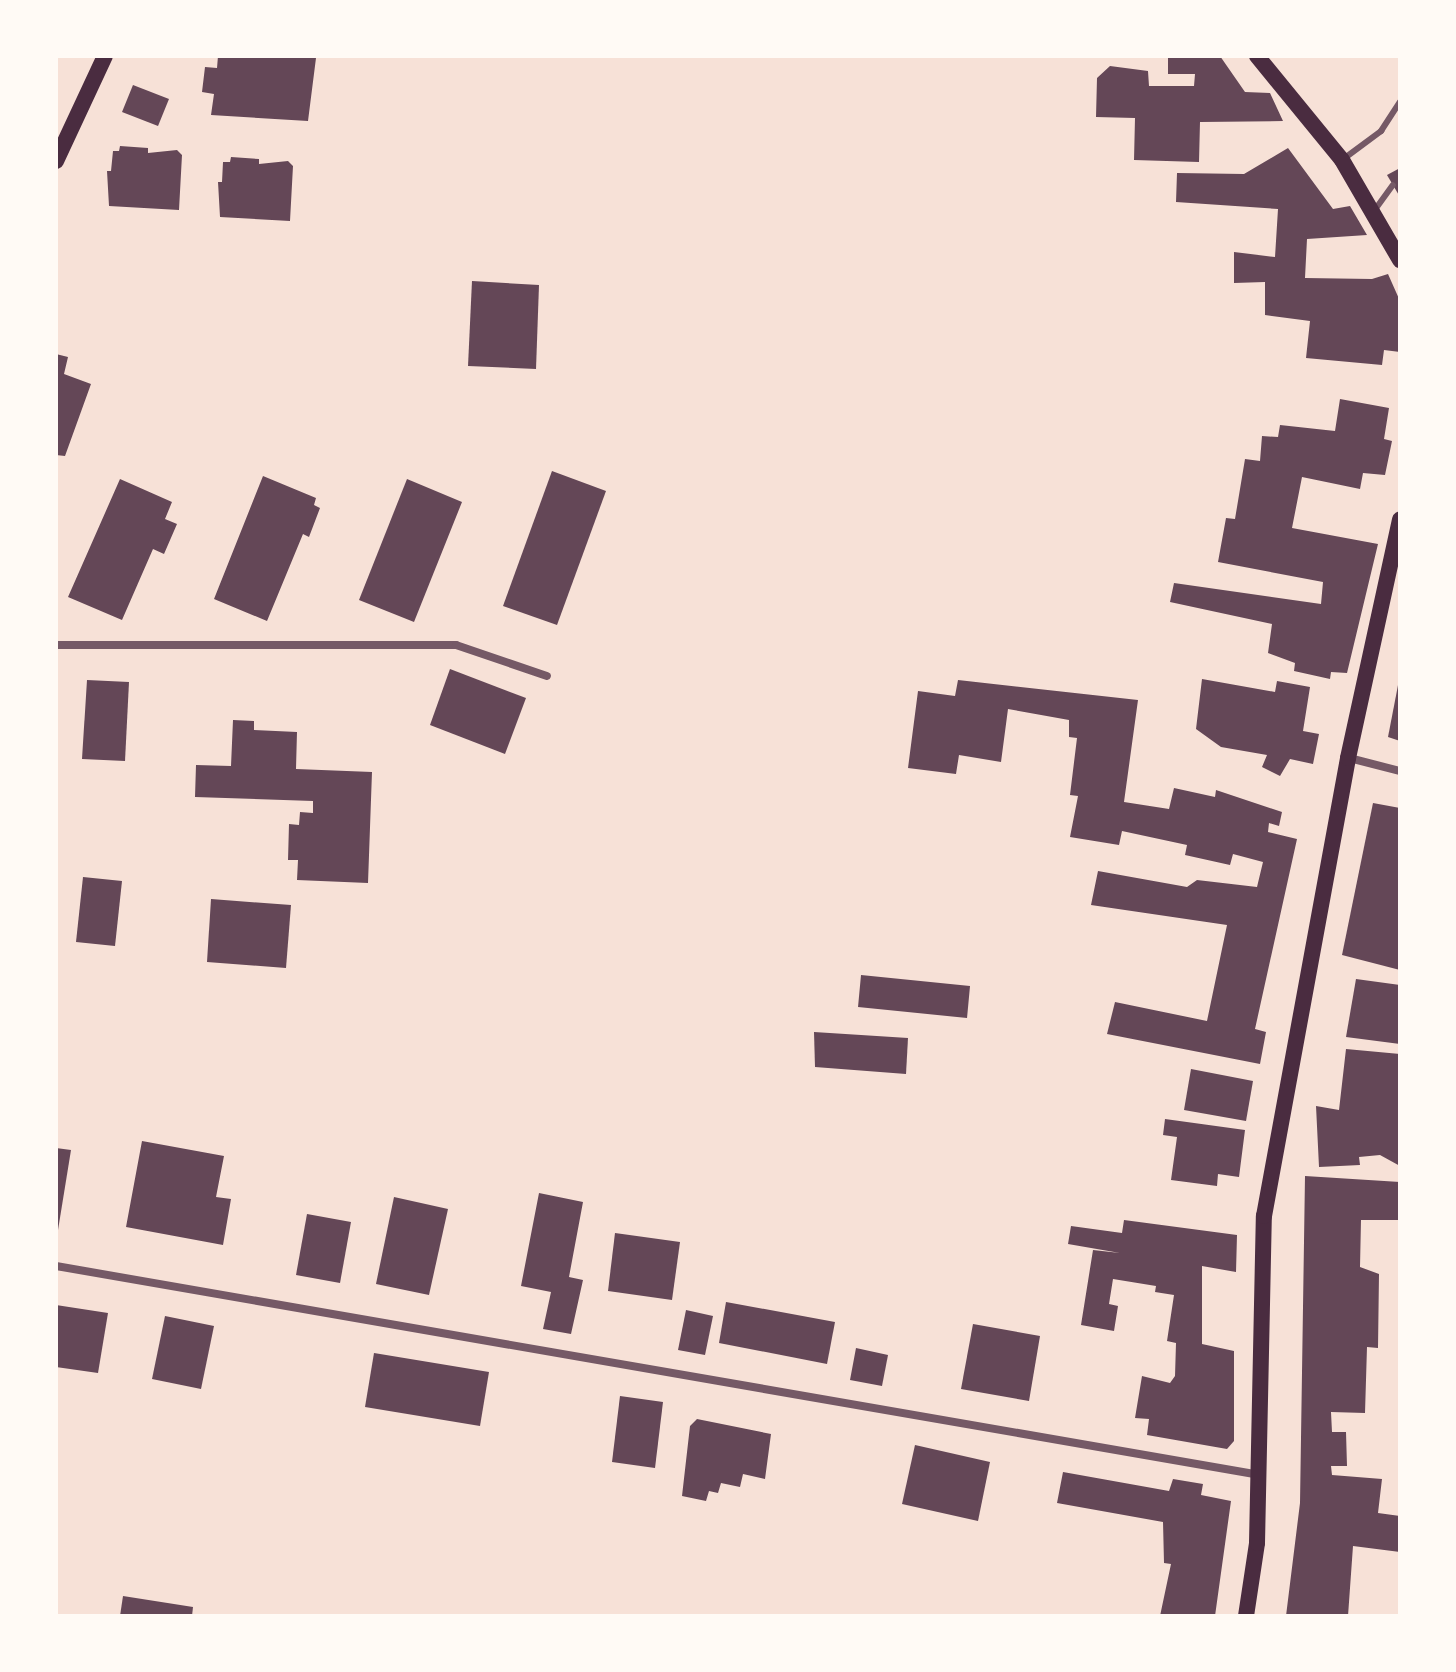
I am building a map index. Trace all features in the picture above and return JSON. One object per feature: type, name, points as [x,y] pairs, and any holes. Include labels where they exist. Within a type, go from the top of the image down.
[{"type":"main road","points":[[56,161],[105,56]]},
{"type":"main road","points":[[1257,56],[1342,160],[1400,260]]},
{"type":"main road","points":[[1246,1616],[1260,1475],[1264,1216],[1348,758],[1400,520]]},
{"type":"street","points":[[56,645],[456,645],[547,676]]},
{"type":"street","points":[[1348,758],[1400,771]]},
{"type":"street","points":[[56,1266],[1260,1475]]},
{"type":"lane","points":[[1342,160],[1381,131],[1400,102]]},
{"type":"lane","points":[[1374,211],[1393,185]]},
{"type":"building","points":[[218,56],[316,58],[308,121],[211,115],[214,94],[202,92],[205,67],[217,68]]},
{"type":"building","points":[[1168,56],[1220,56],[1245,92],[1270,93],[1283,121],[1200,122],[1199,162],[1134,160],[1135,118],[1096,117],[1097,78],[1110,66],[1148,71],[1149,86],[1194,86],[1195,74],[1168,74]]},
{"type":"building","points":[[133,85],[169,99],[158,126],[122,112]]},
{"type":"building","points":[[120,146],[148,148],[148,153],[177,150],[182,155],[179,210],[109,206],[107,171],[111,171],[113,151],[119,151]]},
{"type":"building","points":[[1288,148],[1333,209],[1350,206],[1367,235],[1307,239],[1305,278],[1372,279],[1388,274],[1400,301],[1400,352],[1384,350],[1382,365],[1306,358],[1310,321],[1265,315],[1265,282],[1234,283],[1234,252],[1275,257],[1278,209],[1176,202],[1177,173],[1244,174]]},
{"type":"building","points":[[231,157],[259,159],[259,164],[288,161],[293,166],[290,221],[220,217],[218,182],[222,182],[223,162],[230,162]]},
{"type":"building","points":[[1400,168],[1400,197],[1387,175]]},
{"type":"building","points":[[472,281],[539,285],[536,369],[468,366]]},
{"type":"building","points":[[56,354],[68,357],[64,374],[91,384],[65,456],[56,455]]},
{"type":"building","points":[[1340,399],[1389,408],[1384,439],[1392,441],[1385,475],[1363,473],[1360,489],[1302,477],[1292,528],[1378,544],[1347,673],[1331,672],[1330,679],[1294,671],[1295,663],[1268,653],[1272,624],[1170,602],[1174,583],[1321,604],[1323,582],[1218,562],[1226,518],[1235,519],[1245,459],[1260,461],[1262,436],[1278,437],[1280,425],[1335,431]]},
{"type":"building","points":[[552,471],[606,491],[557,625],[503,606]]},
{"type":"building","points":[[263,476],[316,498],[314,505],[320,508],[309,537],[303,534],[267,621],[214,599]]},
{"type":"building","points":[[120,479],[172,502],[165,519],[177,524],[164,554],[153,549],[122,620],[68,597]]},
{"type":"building","points":[[407,479],[462,502],[414,622],[359,600]]},
{"type":"building","points":[[450,669],[526,698],[505,754],[430,725]]},
{"type":"building","points":[[1202,679],[1275,692],[1277,681],[1310,687],[1303,731],[1319,734],[1313,764],[1290,759],[1280,776],[1262,767],[1267,755],[1221,747],[1196,729]]},
{"type":"building","points":[[87,680],[129,682],[125,761],[82,759]]},
{"type":"building","points":[[958,680],[1138,700],[1124,802],[1169,809],[1174,788],[1215,797],[1216,790],[1282,812],[1279,826],[1269,823],[1268,832],[1297,839],[1255,1029],[1266,1032],[1260,1064],[1107,1034],[1115,1002],[1207,1021],[1227,925],[1091,905],[1098,871],[1187,887],[1197,880],[1257,887],[1263,862],[1233,854],[1230,865],[1185,855],[1187,845],[1122,831],[1119,845],[1070,837],[1078,796],[1070,795],[1077,738],[1069,737],[1069,720],[1008,709],[1001,762],[959,755],[956,774],[908,768],[918,691],[955,696]]},
{"type":"building","points":[[1400,680],[1400,741],[1388,737]]},
{"type":"building","points":[[233,720],[254,721],[254,730],[297,732],[296,769],[372,772],[368,883],[297,880],[298,860],[288,860],[289,824],[299,825],[300,812],[313,813],[313,801],[195,797],[196,765],[231,766]]},
{"type":"building","points":[[1373,803],[1400,808],[1400,970],[1342,955]]},
{"type":"building","points":[[83,877],[122,881],[115,946],[76,942]]},
{"type":"building","points":[[211,899],[291,905],[286,968],[207,962]]},
{"type":"building","points":[[861,975],[970,986],[967,1018],[858,1007]]},
{"type":"building","points":[[1356,979],[1400,985],[1400,1044],[1346,1037]]},
{"type":"building","points":[[814,1032],[908,1038],[906,1074],[815,1067]]},
{"type":"building","points":[[1346,1049],[1400,1054],[1400,1166],[1380,1155],[1359,1157],[1360,1165],[1319,1167],[1316,1106],[1339,1110]]},
{"type":"building","points":[[1191,1069],[1253,1081],[1246,1121],[1184,1110]]},
{"type":"building","points":[[1165,1119],[1245,1130],[1239,1177],[1218,1174],[1217,1186],[1171,1180],[1177,1137],[1163,1135]]},
{"type":"building","points":[[142,1141],[224,1156],[216,1197],[231,1199],[223,1245],[126,1227]]},
{"type":"building","points":[[56,1148],[71,1150],[58,1230],[56,1230]]},
{"type":"building","points":[[1305,1176],[1400,1182],[1400,1220],[1361,1220],[1360,1267],[1379,1274],[1378,1348],[1367,1347],[1365,1413],[1331,1412],[1332,1432],[1346,1432],[1347,1466],[1331,1466],[1332,1475],[1382,1479],[1378,1513],[1400,1516],[1400,1552],[1353,1546],[1348,1616],[1286,1616],[1300,1503]]},
{"type":"building","points":[[539,1193],[583,1202],[569,1277],[583,1280],[571,1334],[543,1329],[551,1292],[521,1286]]},
{"type":"building","points":[[394,1197],[448,1209],[429,1295],[376,1284]]},
{"type":"building","points":[[307,1214],[351,1222],[340,1283],[296,1275]]},
{"type":"building","points":[[1124,1220],[1237,1235],[1236,1272],[1202,1266],[1202,1344],[1234,1351],[1234,1441],[1227,1449],[1147,1435],[1149,1419],[1135,1418],[1142,1376],[1170,1383],[1175,1376],[1176,1343],[1167,1341],[1174,1295],[1155,1292],[1156,1286],[1113,1279],[1109,1304],[1118,1306],[1114,1331],[1081,1325],[1093,1250],[1120,1253],[1068,1244],[1071,1226],[1122,1233]]},
{"type":"building","points":[[615,1233],[680,1242],[672,1300],[608,1291]]},
{"type":"building","points":[[726,1302],[835,1322],[827,1364],[719,1343]]},
{"type":"building","points":[[56,1305],[108,1313],[98,1373],[56,1367]]},
{"type":"building","points":[[686,1310],[713,1316],[705,1355],[678,1350]]},
{"type":"building","points":[[165,1316],[214,1326],[201,1389],[152,1379]]},
{"type":"building","points":[[973,1324],[1040,1336],[1029,1401],[961,1389]]},
{"type":"building","points":[[856,1348],[888,1355],[882,1386],[850,1380]]},
{"type":"building","points":[[374,1353],[489,1372],[480,1426],[365,1407]]},
{"type":"building","points":[[620,1396],[663,1402],[655,1468],[612,1462]]},
{"type":"building","points":[[697,1419],[771,1434],[765,1479],[743,1474],[740,1487],[721,1483],[718,1493],[709,1491],[706,1501],[682,1496],[690,1426]]},
{"type":"building","points":[[915,1445],[990,1462],[978,1521],[902,1504]]},
{"type":"building","points":[[1063,1472],[1169,1491],[1173,1479],[1203,1484],[1201,1495],[1231,1501],[1215,1616],[1160,1616],[1171,1564],[1164,1563],[1163,1522],[1057,1503]]},
{"type":"building","points":[[123,1596],[193,1607],[192,1616],[120,1616]]}]
